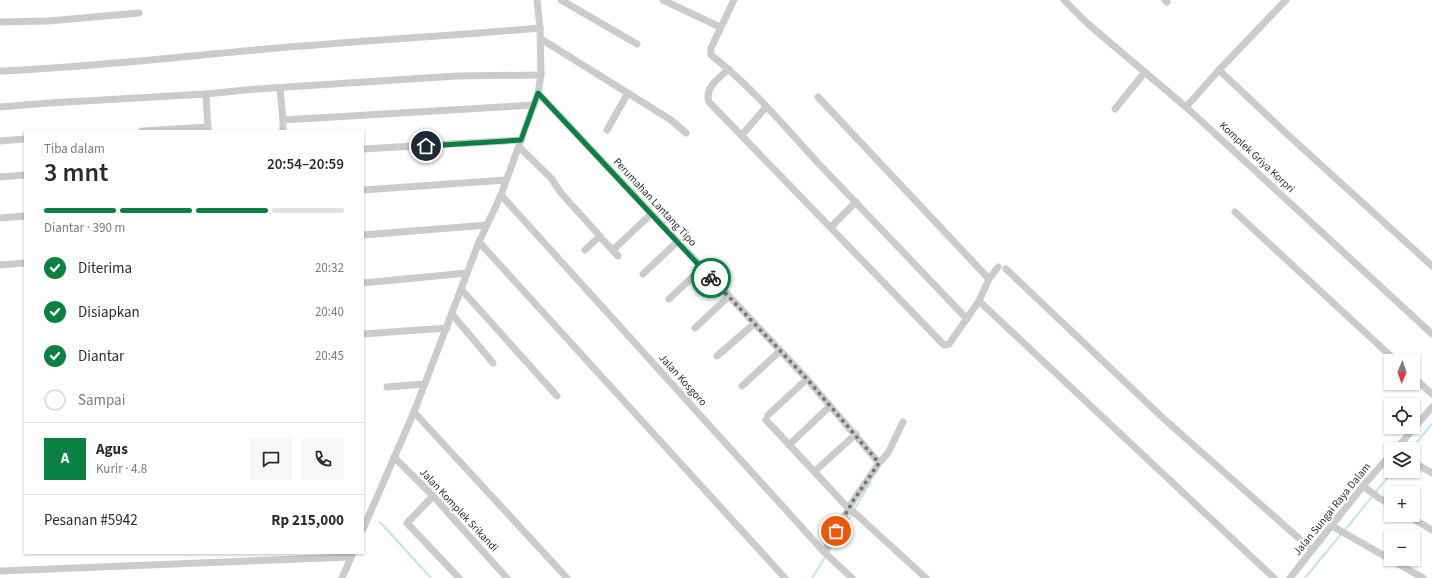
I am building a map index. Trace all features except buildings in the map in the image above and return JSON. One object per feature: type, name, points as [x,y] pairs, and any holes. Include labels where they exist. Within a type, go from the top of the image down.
[{"type":"street","points":[[364,527],[414,412],[479,242],[501,195],[538,93],[541,75],[540,28],[536,0]]},
{"type":"street","points":[[561,0],[637,44]]},
{"type":"street","points":[[663,0],[720,27]]},
{"type":"street","points":[[734,0],[710,48],[710,54],[729,69],[766,107],[967,319]]},
{"type":"street","name":"Komplek Griya Korpri","points":[[1064,0],[1088,24],[1186,106],[1432,334]]},
{"type":"street","points":[[1186,106],[1286,0]]},
{"type":"street","points":[[0,22],[48,21],[139,12]]},
{"type":"street","points":[[0,71],[81,66],[304,46],[426,38],[540,28]]},
{"type":"street","points":[[540,39],[671,120],[686,133]]},
{"type":"street","points":[[729,69],[710,88],[707,97],[709,102],[944,345],[949,344],[967,319],[979,301],[989,279],[998,267]]},
{"type":"street","points":[[1219,70],[1432,266]]},
{"type":"street","points":[[1115,109],[1145,72]]},
{"type":"street","points":[[0,107],[456,76],[541,75]]},
{"type":"street","points":[[280,88],[283,130]]},
{"type":"street","name":"Perumahan Lantang Tipo","points":[[538,93],[807,379],[856,434],[879,463]]},
{"type":"street","points":[[606,130],[628,93]]},
{"type":"street","points":[[175,130],[208,129],[206,94]]},
{"type":"street","points":[[818,97],[989,279]]},
{"type":"street","points":[[283,120],[534,105]]},
{"type":"street","points":[[742,135],[766,107]]},
{"type":"street","points":[[0,141],[24,139]]},
{"type":"street","points":[[364,150],[520,144],[551,178],[561,193],[600,236],[585,250]]},
{"type":"street","points":[[0,177],[24,175]]},
{"type":"street","points":[[364,190],[506,180]]},
{"type":"street","name":"Jalan Kosgoro","points":[[501,195],[824,553],[852,578]]},
{"type":"street","points":[[831,227],[856,202]]},
{"type":"street","points":[[1235,212],[1388,354]]},
{"type":"street","points":[[603,240],[615,253],[651,214]]},
{"type":"street","points":[[0,218],[24,216]]},
{"type":"street","points":[[364,235],[486,225]]},
{"type":"street","points":[[479,242],[784,578]]},
{"type":"street","points":[[642,274],[677,242]]},
{"type":"street","points":[[0,265],[24,263]]},
{"type":"street","points":[[669,299],[702,268]]},
{"type":"street","points":[[1006,269],[1163,418],[1312,550]]},
{"type":"street","points":[[364,283],[467,273]]},
{"type":"street","points":[[461,289],[557,396]]},
{"type":"street","points":[[695,328],[729,296]]},
{"type":"street","points":[[979,301],[1274,578]]},
{"type":"street","points":[[452,314],[493,363]]},
{"type":"street","points":[[717,356],[754,324]]},
{"type":"street","points":[[364,334],[447,328]]},
{"type":"street","points":[[742,386],[780,351]]},
{"type":"street","points":[[807,379],[768,417],[789,445],[815,471],[849,510],[858,515],[926,578]]},
{"type":"street","points":[[1420,383],[1432,394]]},
{"type":"street","points":[[387,387],[424,384]]},
{"type":"street","points":[[789,445],[830,406]]},
{"type":"street","points":[[1402,442],[1432,407]]},
{"type":"street","points":[[414,412],[567,578]]},
{"type":"street","points":[[824,553],[862,488],[879,463],[888,453],[903,422]]},
{"type":"street","points":[[815,471],[856,434]]},
{"type":"street","name":"Jalan Komplek Srikandi","points":[[394,457],[433,496],[507,578]]},
{"type":"street","name":"Jalan Sungai Raya Dalam","points":[[1290,578],[1312,550],[1335,528],[1384,463]]},
{"type":"street","points":[[1420,466],[1432,473]]},
{"type":"street","points":[[1365,487],[1384,501]]},
{"type":"street","points":[[433,496],[407,523],[459,578]]},
{"type":"street","points":[[1419,522],[1432,530]]},
{"type":"street","points":[[1335,528],[1422,578]]},
{"type":"street","points":[[0,571],[352,555],[342,578]]},
{"type":"waterway","points":[[1417,442],[1432,424]]},
{"type":"waterway","points":[[1344,531],[1387,478]]},
{"type":"waterway","points":[[812,578],[870,483]]},
{"type":"waterway","points":[[380,522],[431,578]]},
{"type":"waterway","points":[[1305,578],[1341,534]]},
{"type":"way so far","points":[[711,278],[807,379],[856,434],[879,463],[853,501],[836,531]]},
{"type":"route","points":[[426,146],[521,140],[538,93],[711,278]]}]
